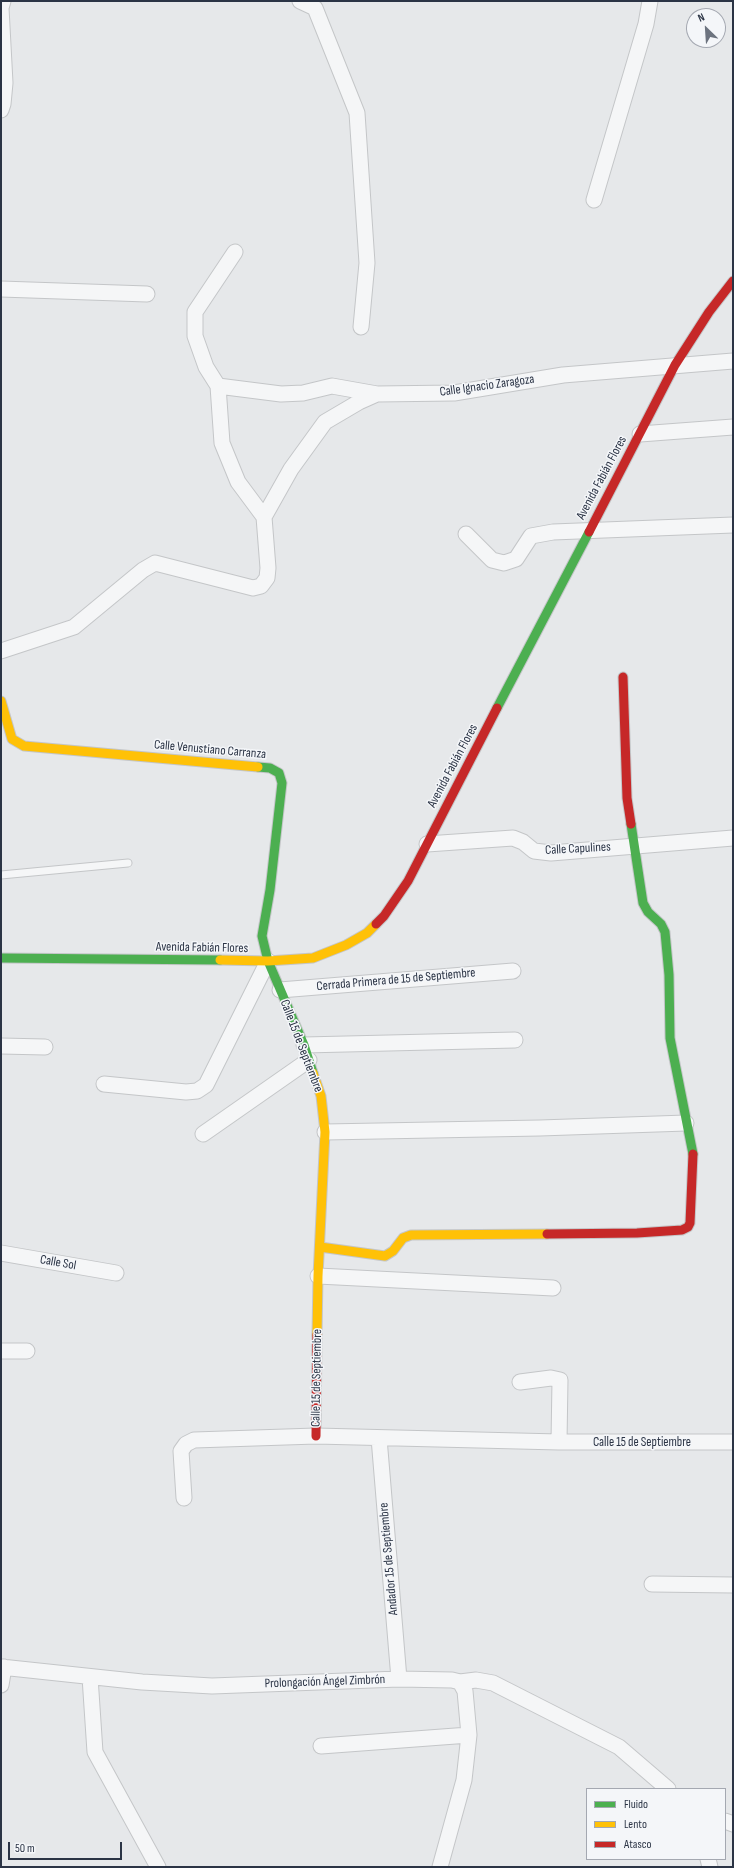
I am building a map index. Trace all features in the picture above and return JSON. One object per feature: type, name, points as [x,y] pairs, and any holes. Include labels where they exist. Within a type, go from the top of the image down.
[{"type":"street","points":[[1,110],[5,83],[3,1]]},
{"type":"street","points":[[300,1],[315,8],[357,113],[367,263],[361,327]]},
{"type":"street","points":[[594,200],[646,24],[650,1]]},
{"type":"street","points":[[1,651],[74,627],[143,570],[155,563],[253,588],[261,586],[267,578],[268,568],[264,517],[238,482],[222,443],[218,386],[206,367],[195,336],[195,312],[235,252]]},
{"type":"street","name":"Avenida Fabián Flores","points":[[1,958],[268,961],[313,958],[346,945],[367,933],[384,916],[408,881],[675,365],[709,312],[733,281]]},
{"type":"street","points":[[1,289],[147,294]]},
{"type":"street","name":"Calle Ignacio Zaragoza","points":[[264,517],[291,469],[325,422],[359,402],[377,394],[454,393],[563,375],[733,361]]},
{"type":"street","points":[[218,386],[281,394],[303,393],[332,386],[377,394]]},
{"type":"street","points":[[640,434],[733,428]]},
{"type":"street","points":[[466,534],[492,560],[504,563],[516,559],[531,536],[553,532],[733,525]]},
{"type":"street","points":[[320,1247],[385,1256],[393,1251],[403,1238],[412,1235],[638,1233],[682,1230],[688,1227],[690,1223],[693,1152],[670,1038],[669,975],[665,932],[661,924],[648,912],[643,903],[626,798],[623,677]]},
{"type":"street","name":"Calle Venustiano Carranza","points":[[1,701],[12,739],[24,746],[270,768],[279,773],[282,783],[270,890],[262,936],[268,961]]},
{"type":"street","name":"Calle Capulines","points":[[427,844],[513,838],[523,842],[534,851],[550,853],[733,838]]},
{"type":"street","points":[[104,1084],[186,1092],[197,1091],[206,1085],[268,961]]},
{"type":"street","name":"Calle 15 de Septiembre","points":[[268,961],[304,1045],[321,1096],[326,1132],[318,1276],[316,1436],[559,1442],[733,1442]]},
{"type":"street","name":"Cerrada Primera de 15 de Septiembre","points":[[280,990],[513,971]]},
{"type":"street","points":[[304,1045],[515,1040]]},
{"type":"street","points":[[1,1046],[45,1047]]},
{"type":"street","points":[[203,1134],[309,1060]]},
{"type":"street","points":[[326,1132],[540,1128],[686,1123]]},
{"type":"street","name":"Calle Sol","points":[[1,1253],[116,1273]]},
{"type":"street","points":[[318,1276],[553,1288]]},
{"type":"street","points":[[1,1351],[27,1351]]},
{"type":"street","points":[[520,1382],[550,1378],[560,1380],[559,1442]]},
{"type":"street","points":[[184,1498],[182,1450],[186,1444],[194,1440],[316,1436]]},
{"type":"street","name":"Andador 15 de Septiembre","points":[[379,1438],[399,1679]]},
{"type":"street","points":[[652,1584],[733,1585]]},
{"type":"street","points":[[1,1685],[3,1667]]},
{"type":"street","name":"Prolongación Ángel Zimbrón","points":[[3,1667],[90,1677],[212,1686],[399,1679],[452,1680],[460,1682],[476,1680],[493,1683],[618,1747],[667,1788]]},
{"type":"street","points":[[90,1677],[95,1752],[158,1867]]},
{"type":"street","points":[[440,1867],[464,1780],[469,1735],[465,1691],[460,1682]]},
{"type":"street","points":[[321,1746],[469,1735]]},
{"type":"lane","points":[[1,875],[128,863]]},
{"type":"traffic: fast","points":[[497,708],[589,532]]},
{"type":"traffic: fast","points":[[258,767],[270,768],[279,773],[282,783],[270,890],[262,936],[268,961],[304,1045],[313,1073]]},
{"type":"traffic: fast","points":[[631,824],[643,903],[648,912],[661,924],[665,932],[669,975],[670,1038],[693,1154]]},
{"type":"traffic: fast","points":[[1,958],[220,960]]},
{"type":"traffic: slow","points":[[1,701],[12,739],[24,746],[258,767]]},
{"type":"traffic: slow","points":[[220,960],[268,961],[313,958],[346,945],[367,933],[376,924]]},
{"type":"traffic: slow","points":[[313,1073],[321,1096],[325,1132],[318,1276],[317,1335]]},
{"type":"traffic: slow","points":[[320,1247],[385,1256],[393,1251],[403,1238],[411,1235],[547,1234]]},
{"type":"traffic: jam","points":[[589,532],[675,365],[709,312],[733,281]]},
{"type":"traffic: jam","points":[[623,677],[627,798],[631,824]]},
{"type":"traffic: jam","points":[[376,924],[384,916],[408,881],[497,708]]},
{"type":"traffic: jam","points":[[547,1234],[637,1233],[682,1230],[688,1227],[690,1223],[693,1154]]},
{"type":"traffic: jam","points":[[316,1436],[317,1335]]}]
